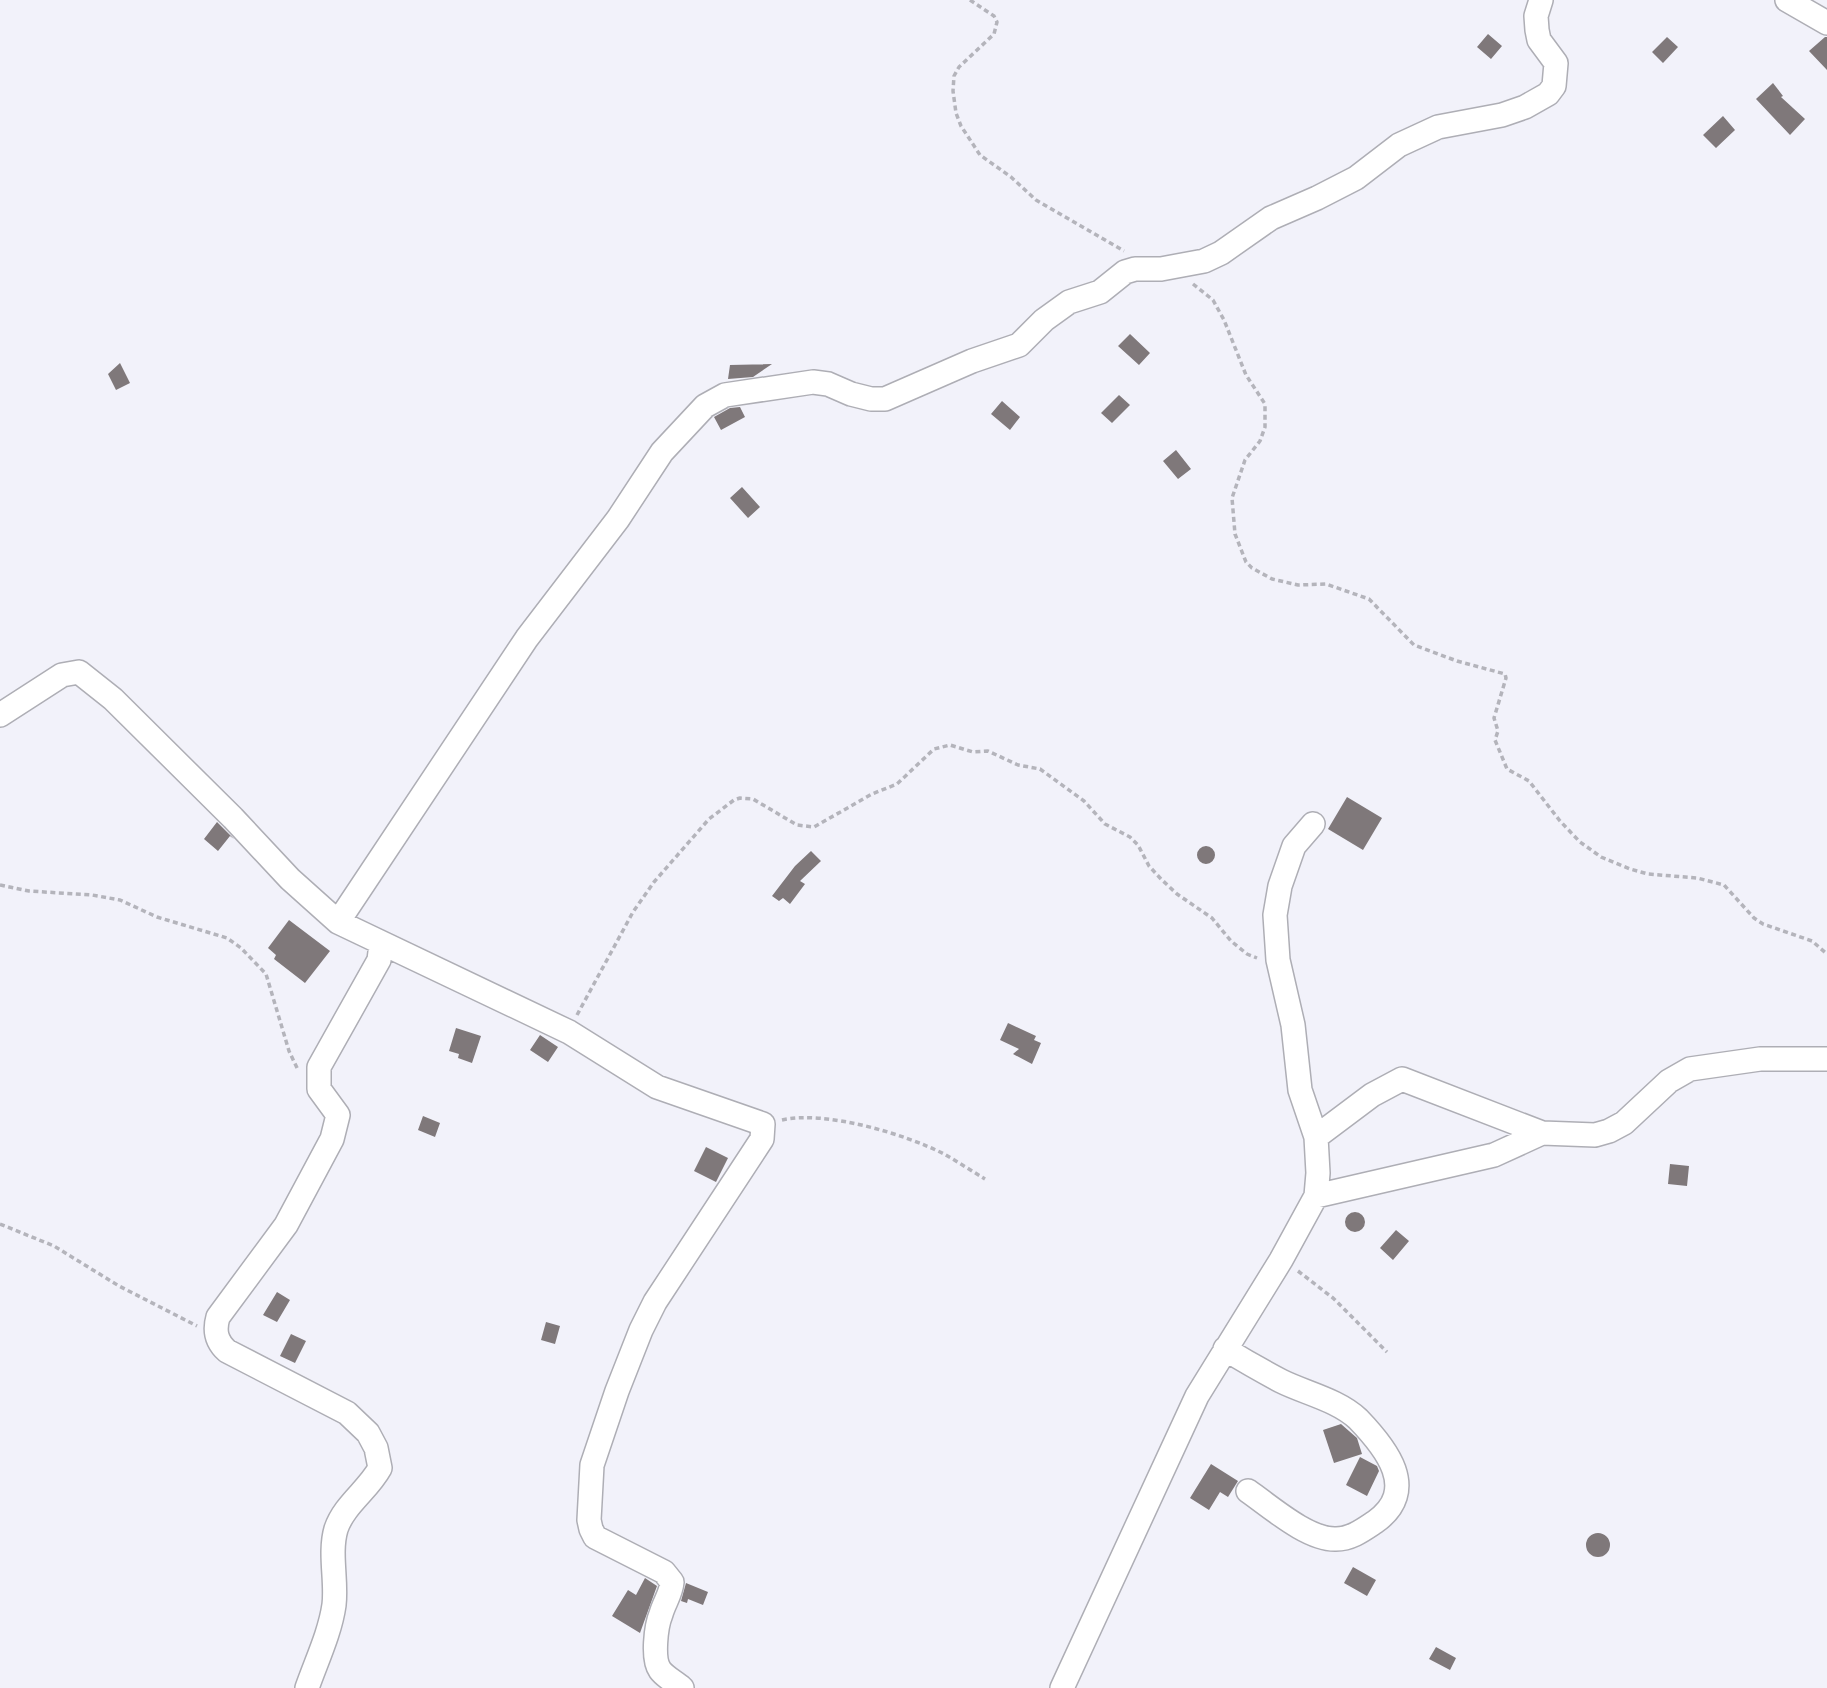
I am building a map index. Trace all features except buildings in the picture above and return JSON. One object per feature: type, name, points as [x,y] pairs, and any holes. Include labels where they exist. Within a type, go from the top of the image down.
[{"type":"street","points":[[338,922],[527,638],[618,519],[662,452],[705,406],[725,395],[813,383],[828,384],[871,399],[885,399],[972,360],[1019,345],[1044,320],[1069,302],[1100,292],[1125,272],[1204,261],[1221,253],[1270,218],[1317,198],[1356,177],[1399,145],[1438,127],[1502,115],[1525,107],[1548,94],[1557,75],[1556,64],[1539,40],[1536,30],[1536,16],[1541,0]]},
{"type":"street","points":[[1787,0],[1827,23]]},
{"type":"street","points":[[0,715],[68,672],[84,674],[113,699],[233,818],[290,879],[338,922],[569,1032],[657,1087],[763,1124],[762,1139],[655,1302],[617,1391],[592,1465],[589,1520],[595,1536],[664,1572],[672,1582],[660,1616],[655,1643],[658,1668],[682,1688]]},
{"type":"street","points":[[1062,1688],[1162,1466],[1197,1396],[1281,1261],[1316,1196],[1317,1137],[1300,1090],[1293,1025],[1279,964],[1275,915],[1280,886],[1294,846],[1313,824]]},
{"type":"street","points":[[307,1688],[334,1607],[336,1527],[348,1507],[373,1481],[380,1468],[376,1448],[368,1433],[347,1413],[227,1351],[219,1344],[215,1328],[218,1317],[286,1225],[332,1139],[338,1115],[319,1089],[319,1067],[379,960],[381,944]]},
{"type":"street","points":[[1317,1137],[1372,1095],[1402,1079],[1542,1133],[1595,1135],[1624,1123],[1669,1081],[1690,1069],[1760,1059],[1827,1059]]},
{"type":"street","points":[[1316,1196],[1494,1155],[1542,1133]]},
{"type":"street","points":[[1225,1349],[1280,1380],[1354,1416],[1387,1456],[1396,1470],[1398,1484],[1395,1499],[1381,1518],[1360,1533],[1336,1539],[1302,1528],[1248,1491]]},
{"type":"path","points":[[970,0],[994,16],[998,22],[994,34],[959,67],[954,76],[956,113],[974,145],[988,162],[1011,177],[1036,200],[1213,300],[1224,320],[1246,375],[1265,404],[1265,427],[1260,441],[1245,460],[1232,498],[1235,534],[1241,554],[1252,568],[1272,579],[1298,585],[1326,584],[1369,599],[1414,645],[1457,661],[1505,674],[1494,718],[1498,731],[1495,740],[1502,760],[1511,773],[1529,781],[1580,842],[1601,857],[1630,869],[1648,874],[1697,878],[1724,886],[1763,924],[1812,941],[1827,954]]},
{"type":"path","points":[[569,1032],[586,995],[633,912],[654,882],[709,819],[740,798],[752,799],[797,825],[814,827],[872,793],[897,784],[934,749],[950,745],[973,752],[988,751],[1018,765],[1040,769],[1084,801],[1105,824],[1138,845],[1149,866],[1161,879],[1177,894],[1212,918],[1231,941],[1247,954],[1279,964]]},
{"type":"path","points":[[0,885],[29,891],[92,895],[120,900],[157,917],[227,938],[266,974],[289,1051],[300,1073],[319,1089]]},
{"type":"path","points":[[763,1124],[792,1117],[819,1116],[835,1119],[918,1143],[943,1154],[985,1179]]},
{"type":"path","points":[[0,1224],[54,1246],[119,1286],[217,1336]]},
{"type":"path","points":[[1281,1261],[1333,1298],[1387,1352]]}]
